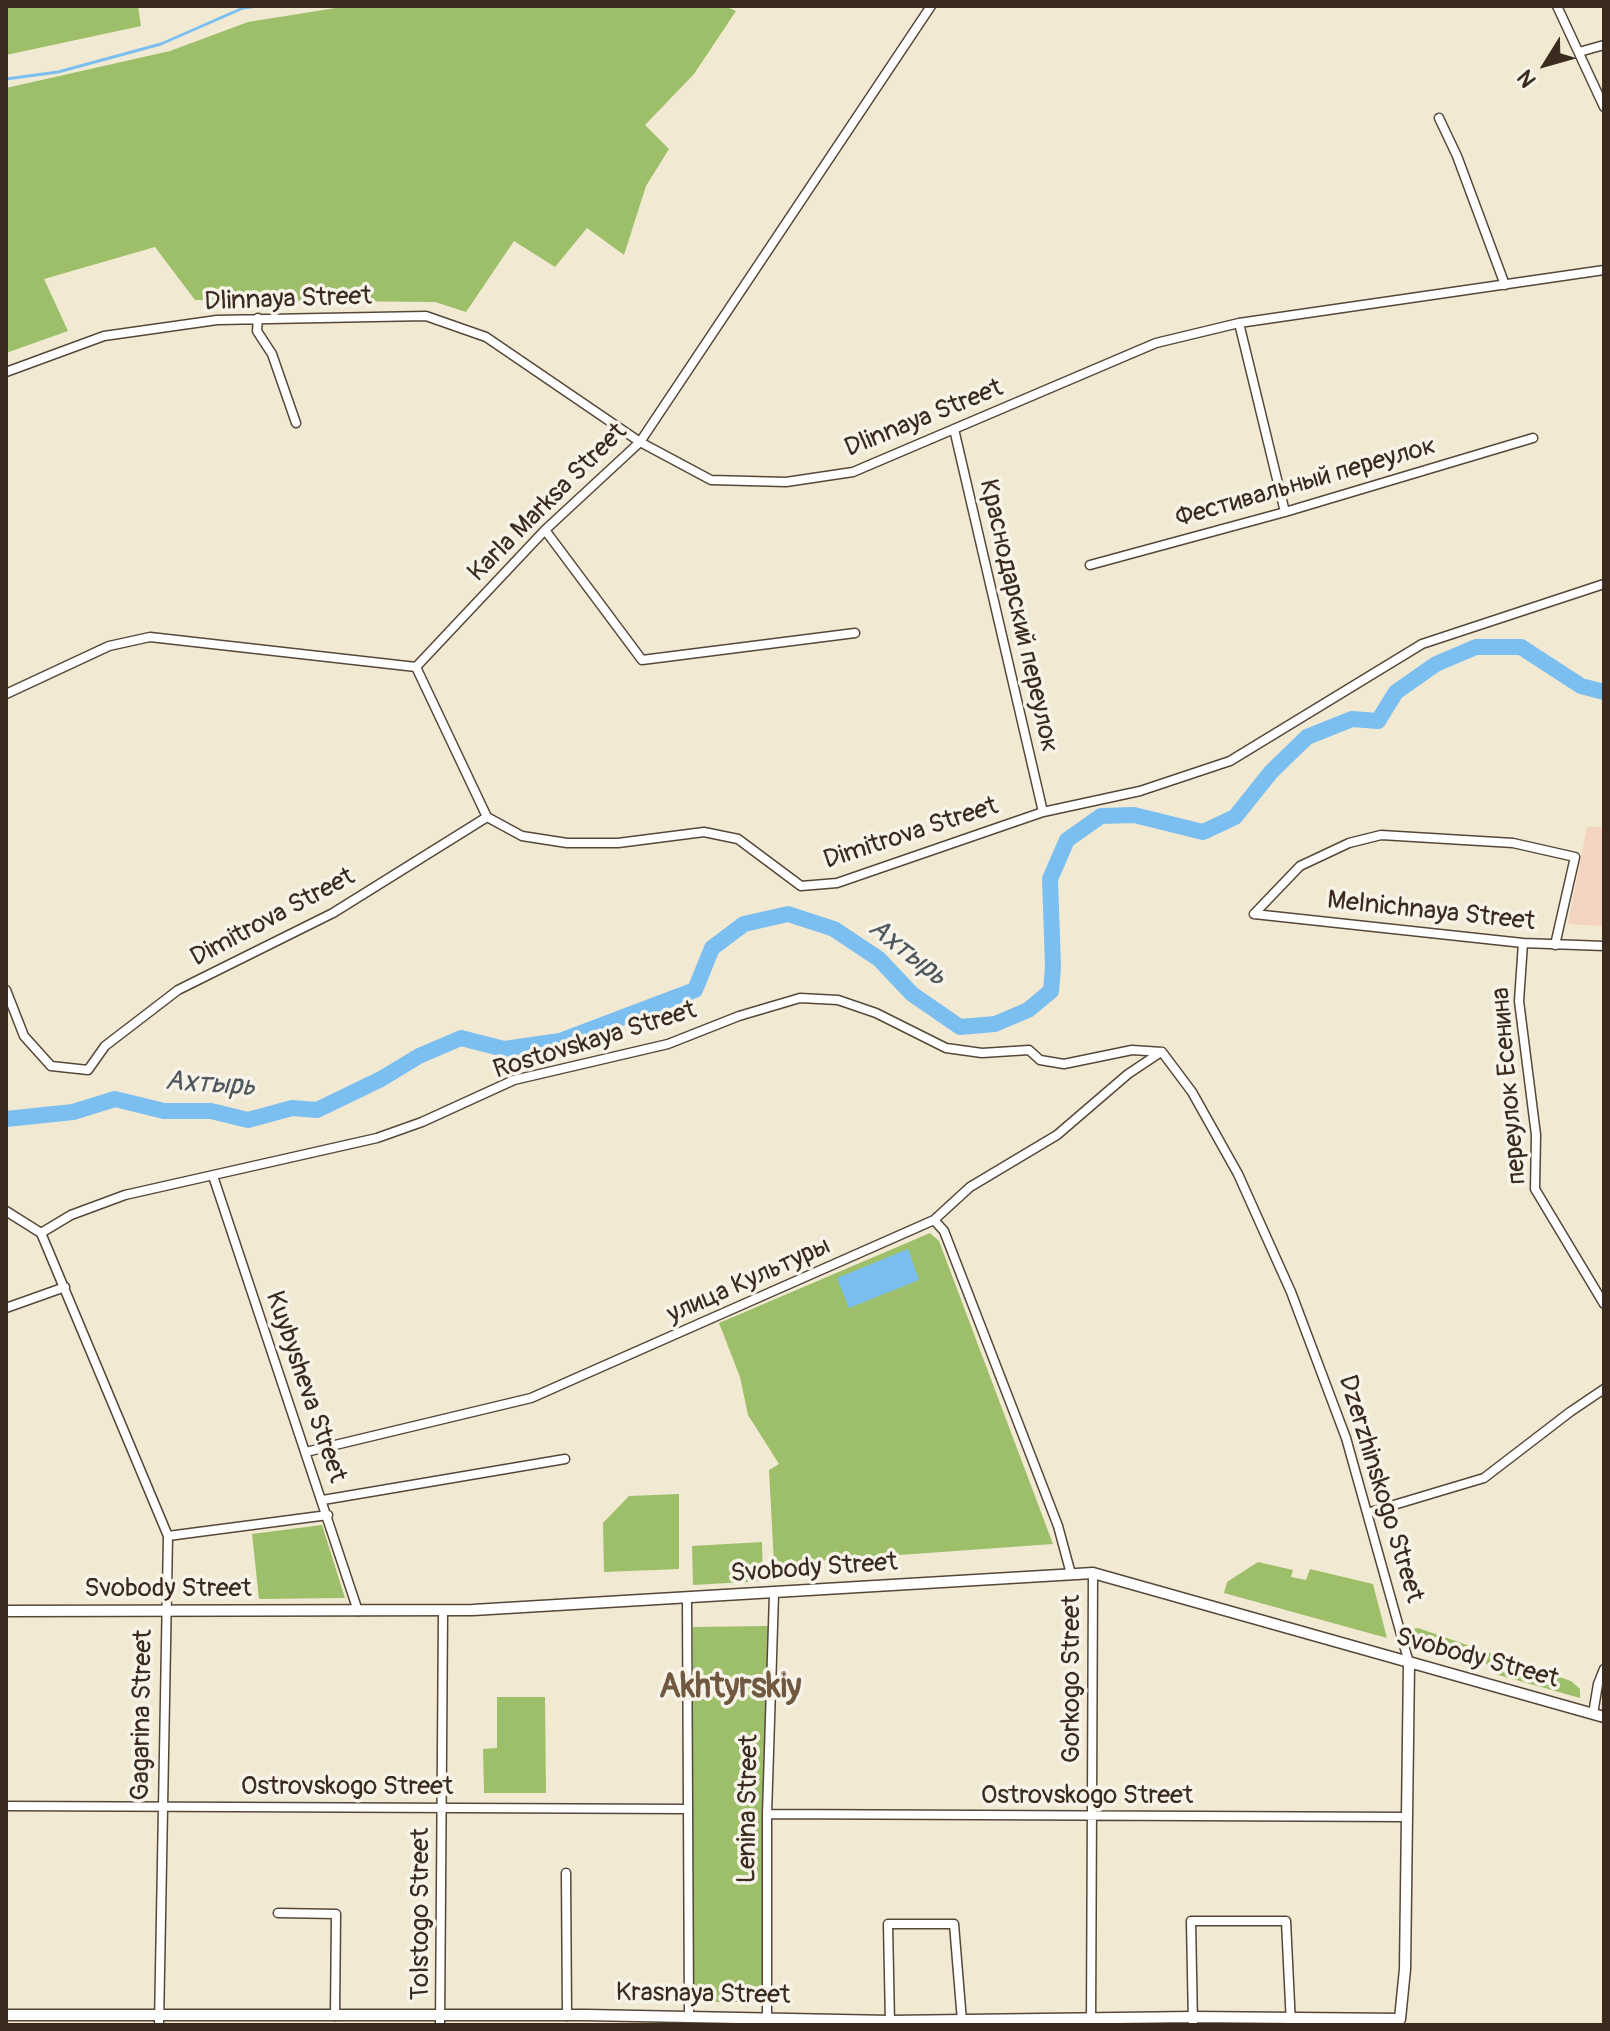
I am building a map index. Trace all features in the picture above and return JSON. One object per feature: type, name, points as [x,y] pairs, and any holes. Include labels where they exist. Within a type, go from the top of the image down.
[{"type":"street","name":"Karla Marksa Street","points":[[416,667],[545,530],[640,442],[931,6]]},
{"type":"street","points":[[1557,6],[1604,107]]},
{"type":"street","points":[[1579,52],[1604,45]]},
{"type":"street","points":[[1439,118],[1457,156],[1505,285]]},
{"type":"street","name":"Dlinnaya Street","points":[[6,372],[104,336],[217,320],[426,316],[486,337],[640,442],[711,480],[786,482],[853,472],[1156,343],[1239,323],[1604,270]]},
{"type":"street","points":[[258,318],[257,331],[272,354],[296,423]]},
{"type":"street","points":[[1239,323],[1285,512]]},
{"type":"street","name":"Краснодарский переулок","points":[[954,429],[1043,812]]},
{"type":"street","name":"Фестивальный переулок","points":[[1090,565],[1285,512],[1533,438]]},
{"type":"street","points":[[545,530],[642,660],[855,633]]},
{"type":"street","name":"Dimitrova Street","points":[[6,990],[24,1036],[51,1066],[88,1070],[105,1046],[178,990],[333,913],[487,817],[522,836],[567,843],[618,843],[704,832],[738,839],[801,886],[837,883],[1043,812],[1140,791],[1230,761],[1422,644],[1604,584]]},
{"type":"street","points":[[6,694],[109,646],[150,637],[416,667],[487,817]]},
{"type":"street","name":"Melnichnaya Street","points":[[1555,945],[1575,857],[1513,843],[1381,835],[1349,843],[1300,866],[1254,914],[1523,943],[1555,945],[1604,946]]},
{"type":"street","name":"переулок Есенина","points":[[1523,943],[1519,1001],[1536,1135],[1535,1189],[1604,1304]]},
{"type":"street","name":"Rostovskaya Street","points":[[41,1233],[71,1215],[125,1195],[377,1138],[422,1122],[514,1080],[668,1044],[739,1016],[800,998],[838,1000],[876,1013],[946,1048],[982,1053],[1029,1050],[1040,1060],[1064,1064],[1132,1050],[1162,1052]]},
{"type":"street","name":"улица Культуры","points":[[306,1452],[531,1398],[934,1220],[970,1187],[1057,1135],[1128,1074],[1162,1052]]},
{"type":"street","name":"Dzerzhinskogo Street","points":[[1162,1052],[1192,1092],[1238,1174],[1291,1292],[1346,1438],[1409,1663],[1405,1969],[1400,2022]]},
{"type":"street","name":"Kuybysheva Street","points":[[213,1176],[358,1611]]},
{"type":"street","points":[[6,1211],[41,1233]]},
{"type":"street","name":"Gorkogo Street","points":[[934,1220],[944,1231],[950,1245],[1058,1526],[1071,1574]]},
{"type":"street","name":"Gagarina Street","points":[[41,1233],[168,1536],[159,2020]]},
{"type":"street","points":[[6,1308],[65,1287]]},
{"type":"street","points":[[1367,1513],[1484,1478],[1604,1389]]},
{"type":"street","points":[[323,1500],[565,1459]]},
{"type":"street","points":[[168,1536],[328,1515]]},
{"type":"street","name":"Gorkogo Street","points":[[1091,2022],[1093,1573]]},
{"type":"street","name":"Svobody Street","points":[[6,1611],[443,1611],[1093,1573],[1598,1715]]},
{"type":"street","name":"Lenina Street","points":[[767,2022],[767,1814],[774,1594]]},
{"type":"street","points":[[687,1599],[689,2016]]},
{"type":"street","name":"Tolstogo Street","points":[[440,2020],[443,1611]]},
{"type":"street","points":[[1598,1715],[1598,1684],[1604,1669]]},
{"type":"street","name":"Ostrovskogo Street","points":[[6,1806],[687,1809]]},
{"type":"street","name":"Ostrovskogo Street","points":[[767,1814],[1407,1817]]},
{"type":"street","points":[[566,1873],[567,2016]]},
{"type":"street","points":[[278,1913],[336,1914],[335,2016]]},
{"type":"street","points":[[1193,2021],[1191,1921],[1286,1921],[1291,2022]]},
{"type":"street","points":[[890,2023],[888,1924],[954,1924],[962,2021]]},
{"type":"street","name":"Krasnaya Street","points":[[6,2015],[159,2020],[335,2016],[440,2020],[689,2016],[767,2022],[1400,2022]]},
{"type":"shaded area","points":[[1587,827],[1604,827],[1604,926],[1568,924]]},
{"type":"green space","points":[[6,6],[138,6],[141,26],[6,55]]},
{"type":"green space","points":[[348,6],[725,6],[736,11],[694,74],[645,125],[669,149],[646,186],[624,255],[587,228],[555,267],[514,241],[466,312],[435,302],[195,300],[155,247],[44,279],[68,331],[6,353],[6,88],[170,51],[248,22]]},
{"type":"green space","points":[[930,1233],[939,1241],[1053,1544],[774,1564],[769,1470],[779,1464],[748,1415],[740,1377],[719,1323]]},
{"type":"green space","points":[[679,1494],[679,1569],[604,1572],[603,1523],[629,1496]]},
{"type":"green space","points":[[322,1525],[345,1598],[259,1599],[252,1534]]},
{"type":"green space","points":[[762,1542],[763,1581],[693,1585],[692,1546]]},
{"type":"green space","points":[[1258,1562],[1293,1570],[1291,1577],[1306,1580],[1310,1569],[1373,1584],[1387,1638],[1224,1593],[1227,1582]]},
{"type":"green space","points":[[768,1626],[762,2002],[693,2002],[693,1627]]},
{"type":"green space","points":[[1418,1628],[1571,1681],[1580,1689],[1580,1698],[1495,1674],[1483,1660],[1468,1653],[1441,1655],[1410,1647],[1406,1630]]},
{"type":"green space","points":[[497,1697],[545,1697],[546,1793],[484,1793],[483,1749],[497,1748]]},
{"type":"water","points":[[908,1249],[919,1280],[849,1308],[837,1278]]},
{"type":"waterway","points":[[6,79],[58,72],[161,44],[243,8],[257,6]]},
{"type":"waterway","name":"Ахтырь","points":[[6,1119],[73,1112],[115,1099],[164,1111],[211,1111],[248,1120],[292,1108],[317,1110],[381,1079],[419,1056],[461,1038],[504,1049],[560,1041],[695,990],[712,948],[744,924],[788,914],[834,929],[879,959],[912,994],[960,1027],[995,1024],[1028,1010],[1051,991],[1050,879],[1067,840],[1101,816],[1134,815],[1203,832],[1235,817],[1271,772],[1307,737],[1352,719],[1378,721],[1396,692],[1436,664],[1476,647],[1521,647],[1581,686],[1604,692]]},
{"type":"district","name":"Akhtyrskiy","points":[[730,1688]]}]
